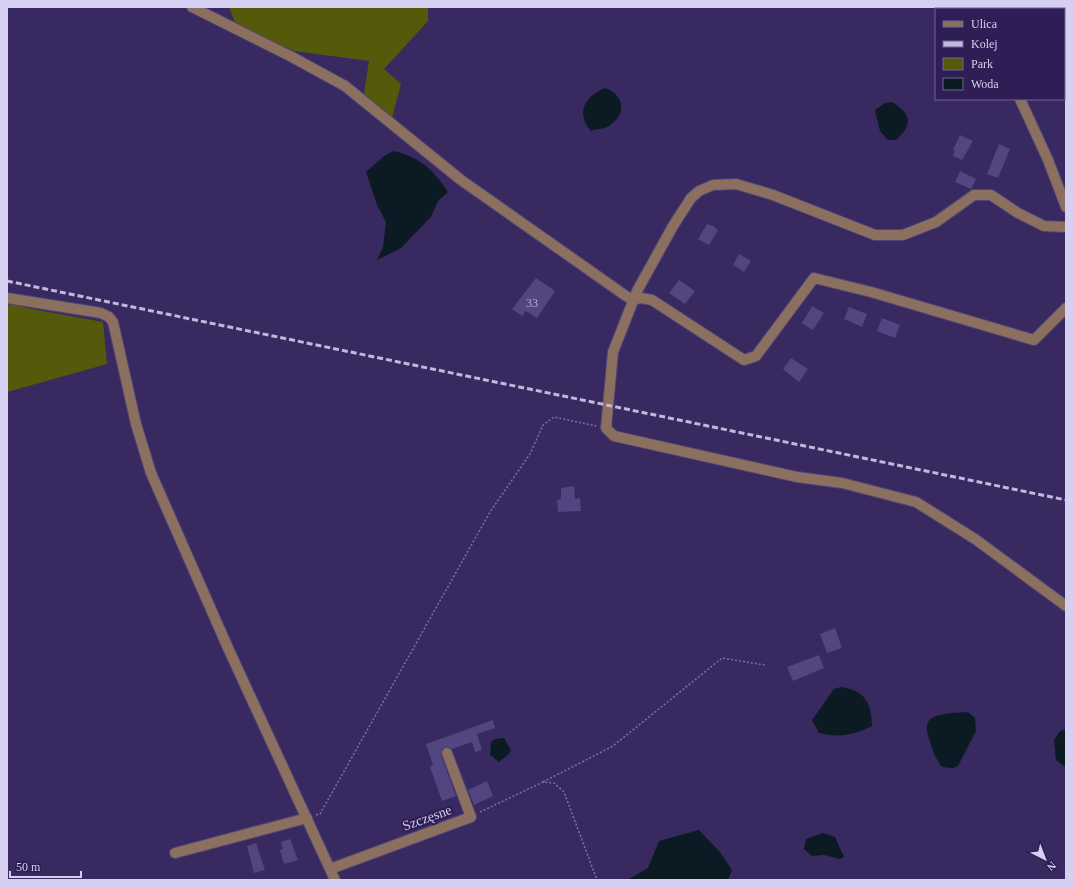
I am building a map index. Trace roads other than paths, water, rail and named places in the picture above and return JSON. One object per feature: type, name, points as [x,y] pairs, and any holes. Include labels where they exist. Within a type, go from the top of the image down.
[{"type":"street","points":[[192,7],[292,57],[345,86],[461,180],[633,300],[641,298],[652,300],[744,360],[756,356],[814,278],[871,292],[1034,340],[1066,308]]},
{"type":"street","points":[[1020,100],[1048,160],[1066,207]]},
{"type":"street","points":[[1066,226],[1044,226],[1018,213],[991,195],[974,195],[936,222],[903,235],[875,235],[773,195],[736,184],[713,185],[699,191],[691,198],[673,226],[633,300],[613,352],[606,428],[614,436],[797,477],[842,483],[916,502],[975,538],[1066,606]]},
{"type":"street","points":[[7,298],[101,313],[109,317],[113,322],[136,424],[151,473],[228,648],[335,880]]},
{"type":"street","name":"Szczęsne","points":[[330,869],[471,817],[447,753]]},
{"type":"street","points":[[175,852],[307,818]]},
{"type":"water","points":[[605,88],[617,95],[620,100],[621,111],[615,121],[609,126],[591,131],[584,118],[584,106],[592,96]]},
{"type":"water","points":[[892,102],[899,106],[907,115],[908,120],[902,135],[896,140],[888,140],[880,131],[875,110],[885,103]]},
{"type":"water","points":[[394,151],[412,157],[426,166],[437,177],[448,192],[438,201],[431,217],[401,248],[377,260],[383,247],[386,222],[377,205],[366,172],[384,156]]},
{"type":"water","points":[[841,687],[856,691],[866,699],[871,711],[872,726],[859,732],[846,735],[826,735],[819,733],[812,720],[834,689]]},
{"type":"water","points":[[968,712],[975,718],[976,731],[958,766],[953,768],[942,767],[934,753],[928,734],[928,721],[944,714]]},
{"type":"water","points":[[1066,729],[1065,767],[1056,760],[1054,740],[1060,731]]},
{"type":"water","points":[[504,738],[511,750],[509,754],[499,762],[490,755],[491,742],[495,739]]},
{"type":"water","points":[[699,830],[720,852],[732,870],[728,880],[627,880],[648,868],[659,841]]},
{"type":"water","points":[[823,833],[835,837],[844,857],[840,859],[824,855],[812,856],[804,849],[806,839]]},
{"type":"railway","points":[[7,281],[1066,500]]}]
